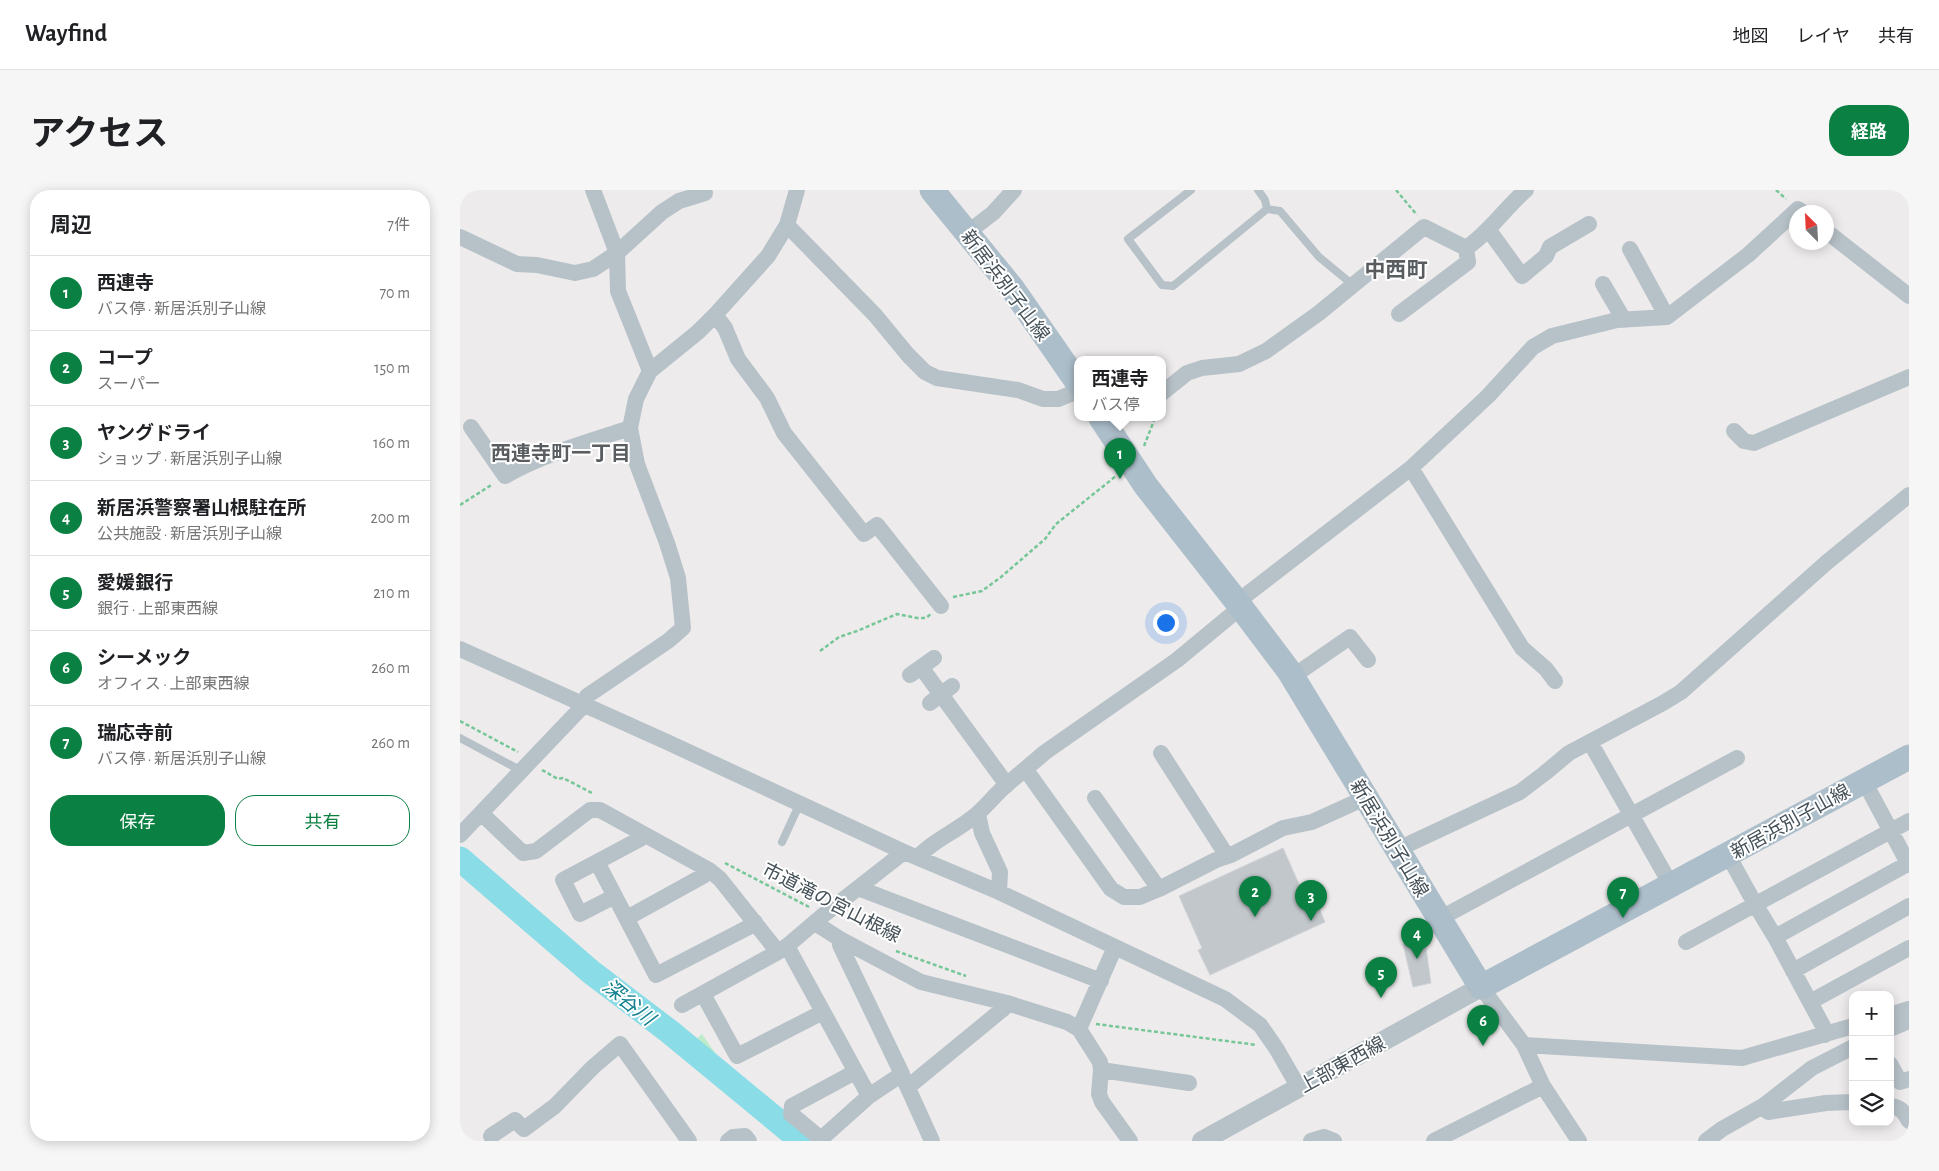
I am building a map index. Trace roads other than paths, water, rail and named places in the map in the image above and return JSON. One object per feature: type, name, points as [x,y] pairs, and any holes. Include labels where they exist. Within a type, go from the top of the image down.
[{"type":"main road","name":"新居浜別子山線","points":[[932,190],[1012,288],[1074,377]]},
{"type":"main road","name":"新居浜別子山線","points":[[1103,421],[1146,486],[1239,604],[1292,677],[1481,987],[1909,757]]},
{"type":"street","points":[[593,190],[617,253],[618,291],[650,371]]},
{"type":"street","points":[[460,835],[584,705],[587,696],[668,641],[683,628],[678,578],[637,464],[630,428],[636,399],[650,371],[715,316],[768,256],[787,225],[797,190]]},
{"type":"street","points":[[967,233],[993,212],[1014,190]]},
{"type":"street","points":[[1466,248],[1477,241],[1510,204],[1526,190]]},
{"type":"street","points":[[460,237],[517,264],[537,264],[575,273],[593,269],[617,253],[662,212],[679,201],[705,193]]},
{"type":"street","points":[[682,1005],[783,949],[858,888],[911,854],[926,848],[957,830],[978,814],[1007,785],[1044,753],[1177,660],[1239,604],[1411,468],[1488,396],[1532,347],[1552,336],[1624,320],[1667,317],[1748,255],[1789,217]]},
{"type":"street","points":[[1488,229],[1522,276],[1546,256],[1550,247],[1589,224]]},
{"type":"street","points":[[787,225],[875,314],[908,355],[925,372],[937,378],[1018,390],[1043,399],[1058,399],[1074,393]]},
{"type":"street","points":[[1166,390],[1187,373],[1202,368],[1239,364],[1266,351],[1319,313],[1424,227],[1466,248]]},
{"type":"street","points":[[1834,237],[1909,296]]},
{"type":"street","points":[[1399,314],[1468,262],[1466,248]]},
{"type":"street","points":[[1630,249],[1667,317]]},
{"type":"street","points":[[1603,284],[1624,320]]},
{"type":"street","points":[[715,316],[725,328],[738,359],[767,398],[784,433],[790,441],[864,534],[877,525],[942,606]]},
{"type":"street","points":[[1734,431],[1744,441],[1754,443],[1909,377]]},
{"type":"street","points":[[470,427],[505,476],[532,462],[630,428]]},
{"type":"street","points":[[1411,468],[1522,648],[1546,669],[1555,681]]},
{"type":"street","points":[[1396,850],[1520,792],[1568,753],[1663,704],[1681,692],[1826,563],[1909,495]]},
{"type":"street","points":[[1292,677],[1350,637],[1368,660]]},
{"type":"street","points":[[460,649],[911,854],[999,892],[1225,999],[1260,1025],[1276,1048],[1298,1088]]},
{"type":"street","points":[[922,667],[944,700],[964,739],[1007,785]]},
{"type":"street","points":[[1590,742],[1671,886]]},
{"type":"street","points":[[1160,753],[1227,856]]},
{"type":"street","points":[[1439,919],[1630,814],[1737,758]]},
{"type":"street","points":[[1026,770],[1111,889],[1124,897],[1140,897],[1283,828],[1312,822],[1365,798]]},
{"type":"street","points":[[1775,937],[1909,864],[1864,781]]},
{"type":"street","points":[[1095,798],[1159,889]]},
{"type":"street","points":[[481,813],[523,852],[536,851],[590,810],[600,810],[643,834],[714,865],[720,878],[754,922],[783,949],[823,1012],[869,1096]]},
{"type":"street","points":[[978,814],[982,833],[1000,872],[999,892]]},
{"type":"street","points":[[1686,942],[1909,821]]},
{"type":"street","points":[[615,896],[580,914],[563,880],[640,839],[643,834]]},
{"type":"street","points":[[1728,855],[1824,1028],[1824,1035]]},
{"type":"street","points":[[597,862],[656,976],[748,928],[754,922]]},
{"type":"street","points":[[627,918],[703,876],[714,865]]},
{"type":"street","points":[[858,888],[1101,981]]},
{"type":"street","points":[[1793,971],[1909,906]]},
{"type":"street","points":[[818,920],[840,939],[921,982],[1007,1003],[1068,1022],[1082,1023]]},
{"type":"street","points":[[840,939],[840,945],[932,1141]]},
{"type":"street","points":[[1115,947],[1082,1023],[1100,1062],[1099,1094],[1102,1102],[1130,1141]]},
{"type":"street","points":[[1810,1002],[1909,948]]},
{"type":"street","points":[[1481,987],[1524,1045],[1543,1086],[1579,1141]]},
{"type":"street","name":"上部東西線","points":[[1202,1141],[1481,987]]},
{"type":"street","points":[[703,994],[737,1056],[823,1012]]},
{"type":"street","points":[[905,1081],[912,1085],[1003,1009],[1007,1003]]},
{"type":"street","points":[[1894,1014],[1909,1010]]},
{"type":"street","points":[[1894,1027],[1909,1021]]},
{"type":"street","points":[[1524,1045],[1742,1058],[1849,1027]]},
{"type":"street","points":[[492,1136],[515,1120],[524,1129],[555,1106],[593,1067],[620,1044],[689,1141]]},
{"type":"street","points":[[1706,1141],[1763,1106],[1812,1068],[1849,1048]]},
{"type":"street","points":[[1101,1070],[1189,1083]]},
{"type":"street","points":[[1894,1071],[1900,1082],[1909,1079]]},
{"type":"street","points":[[855,1072],[792,1106],[791,1114],[820,1140],[869,1096],[905,1081]]},
{"type":"street","points":[[1434,1141],[1543,1086]]},
{"type":"street","points":[[1763,1106],[1768,1112],[1826,1103],[1849,1102]]},
{"type":"street","points":[[1894,1107],[1903,1111],[1909,1121]]},
{"type":"street","points":[[728,1141],[733,1137],[745,1136],[749,1141]]},
{"type":"street","points":[[1311,1141],[1324,1137],[1334,1141]]},
{"type":"lane","points":[[1191,190],[1128,239],[1162,285],[1173,286],[1267,208]]},
{"type":"lane","points":[[1258,190],[1266,200],[1267,208]]},
{"type":"lane","points":[[1267,208],[1280,211],[1319,257],[1353,285]]},
{"type":"lane","points":[[460,738],[526,765]]},
{"type":"lane","points":[[782,842],[800,803]]},
{"type":"waterway","name":"深谷川","points":[[460,859],[591,972],[670,1032],[802,1141]]},
{"type":"place","name":"西連寺","points":[[1120,479]]},
{"type":"place","name":"コープ","points":[[1255,917]]},
{"type":"place","name":"瑞応寺前","points":[[1623,918]]},
{"type":"place","name":"ヤングドライ","points":[[1311,921]]},
{"type":"place","name":"新居浜警察署山根駐在所","points":[[1417,959]]},
{"type":"place","name":"愛媛銀行","points":[[1381,998]]},
{"type":"place","name":"シーメック","points":[[1483,1046]]},
{"type":"district","name":"中西町","points":[[1396,270]]},
{"type":"district","name":"西連寺町一丁目","points":[[561,453]]}]
